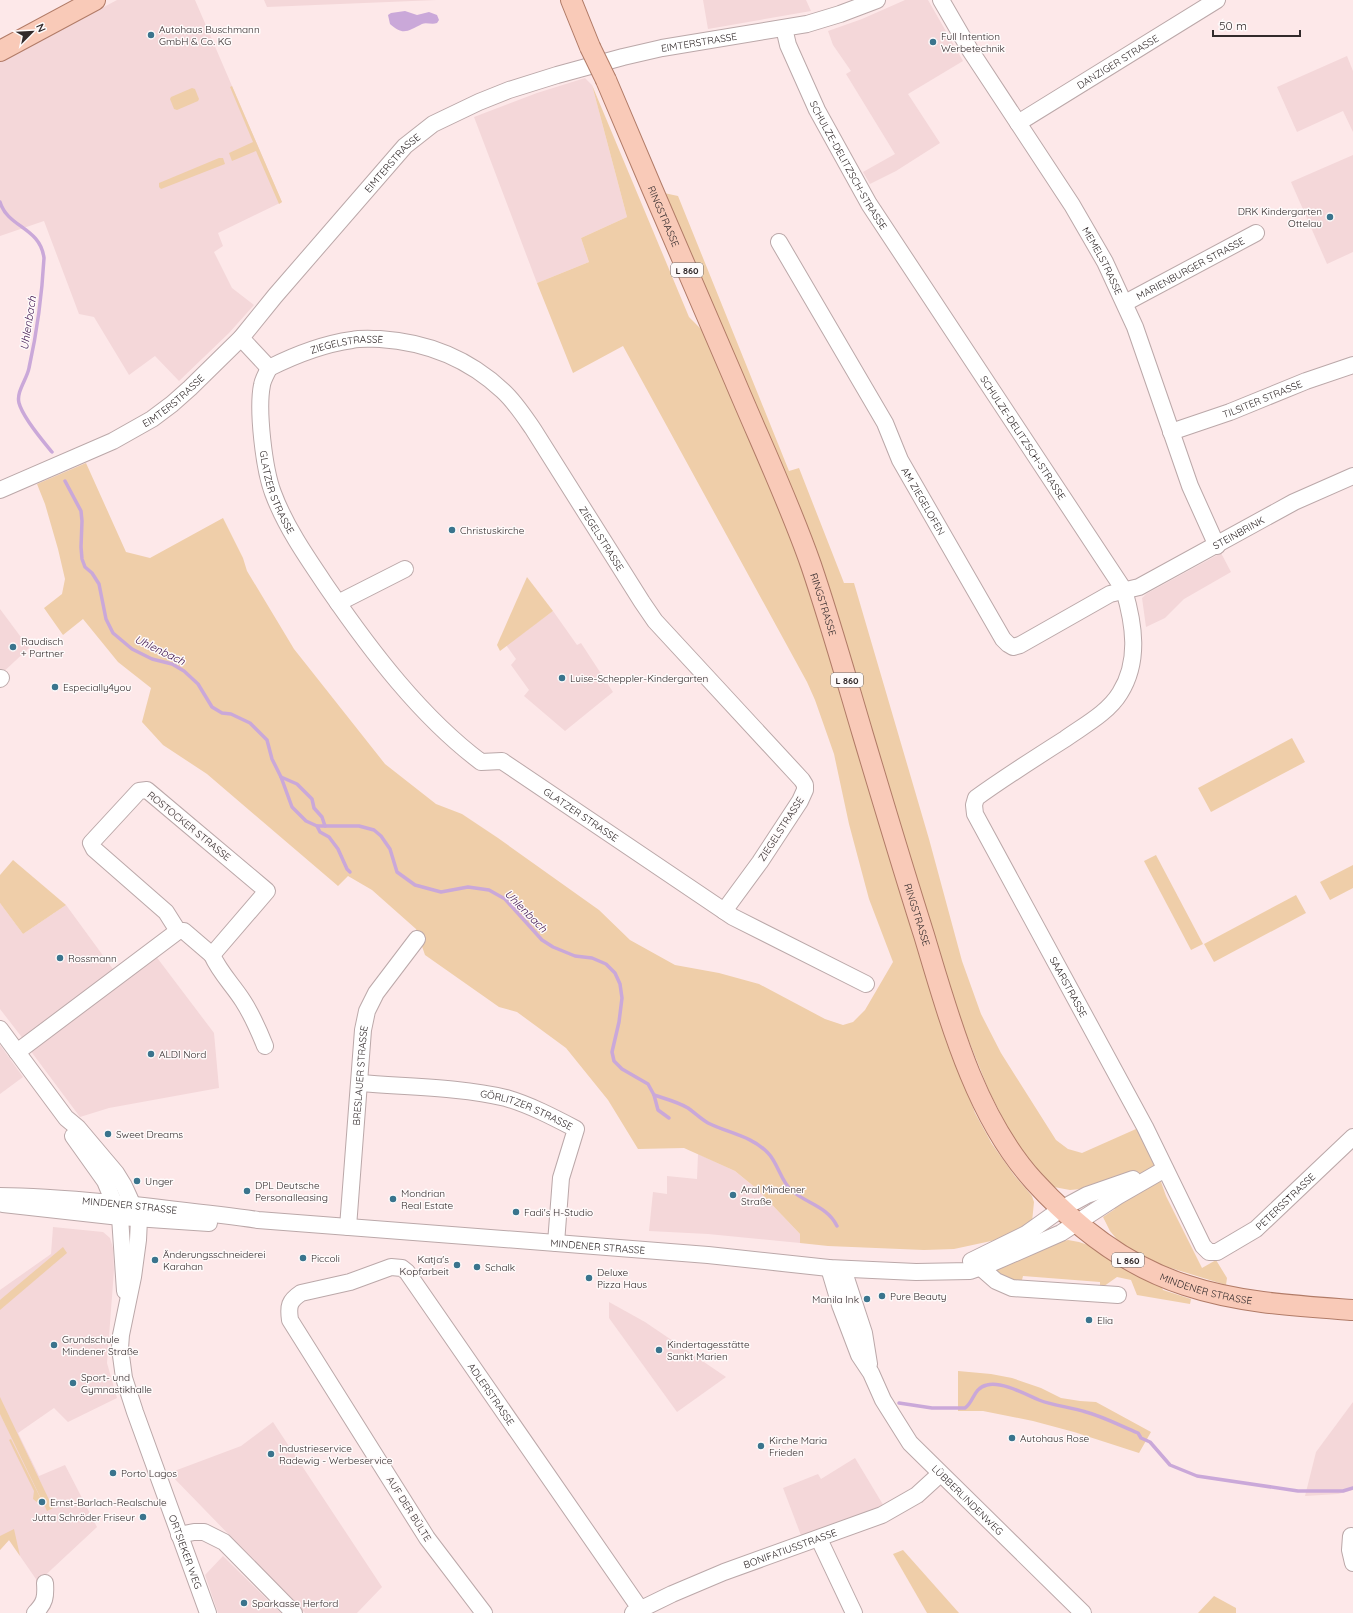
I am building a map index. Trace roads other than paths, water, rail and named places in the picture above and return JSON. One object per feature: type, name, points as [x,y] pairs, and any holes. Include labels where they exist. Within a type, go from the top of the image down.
[{"type":"main road","points":[[0,51],[95,0]]},
{"type":"main road","name":"RINGSTRASSE","points":[[571,0],[769,461],[811,565],[833,632],[926,944],[952,1025],[972,1077],[984,1105],[1012,1153],[1025,1172],[1061,1209]]},
{"type":"main road","name":"MINDENER STRASSE","points":[[1061,1209],[1111,1249],[1142,1268],[1187,1286],[1264,1302],[1353,1310]]},
{"type":"street","name":"EIMTERSTRASSE","points":[[0,490],[112,441],[152,419],[190,388],[240,338],[405,146],[433,124],[479,102],[509,90],[623,57],[702,41],[824,20],[877,0]]},
{"type":"street","name":"MEMELSTRASSE","points":[[941,0],[970,50],[1088,230],[1125,303],[1190,486],[1217,546]]},
{"type":"street","name":"DANZIGER STRASSE","points":[[1018,123],[1217,0]]},
{"type":"street","name":"SCHULZE-DELITZSCH-STRASSE","points":[[784,28],[788,45],[817,110],[870,204],[1124,590],[1131,614],[1134,639],[1133,656],[1128,674],[1120,693],[1111,704],[1088,723],[976,798],[974,805]]},
{"type":"street","name":"MARIENBURGER STRASSE","points":[[1125,303],[1256,233]]},
{"type":"street","name":"AM ZIEGELOFEN","points":[[779,242],[885,423],[900,460],[1003,639],[1013,647],[1020,645],[1110,594],[1124,590]]},
{"type":"street","points":[[240,338],[269,368]]},
{"type":"street","name":"ZIEGELSTRASSE","points":[[269,368],[302,353],[353,340],[393,340],[412,343],[450,355],[486,377],[503,391],[517,406],[534,429],[655,621],[797,774],[805,785],[805,790],[800,801],[760,862],[724,911]]},
{"type":"street","name":"TILSITER STRASSE","points":[[1171,432],[1230,412],[1306,381],[1353,365]]},
{"type":"street","name":"GLATZER STRASSE","points":[[269,368],[262,384],[261,405],[267,469],[273,492],[282,513],[300,548],[369,645],[408,692],[438,724],[469,753],[481,762],[502,761],[733,917],[866,984]]},
{"type":"street","name":"STEINBRINK","points":[[1124,590],[1139,587],[1217,546],[1294,502],[1353,476]]},
{"type":"street","points":[[338,603],[405,569]]},
{"type":"street","name":"ROSTOCKER STRASSE","points":[[212,955],[267,891],[147,790],[139,791],[91,843],[94,849],[166,912],[178,930],[184,930],[212,955],[217,967],[243,1001],[265,1046]]},
{"type":"street","name":"SAARSTRASSE","points":[[974,805],[975,814],[1141,1120],[1203,1246],[1210,1252]]},
{"type":"street","points":[[17,1052],[178,930]]},
{"type":"street","name":"BRESLAUER STRASSE","points":[[348,1227],[363,1030],[367,1011],[376,993],[417,939]]},
{"type":"street","points":[[0,1029],[66,1118],[78,1128],[106,1159],[124,1186],[136,1212]]},
{"type":"street","name":"GÖRLITZER STRASSE","points":[[360,1083],[473,1092],[506,1098],[536,1109],[576,1129],[561,1178],[556,1243]]},
{"type":"street","points":[[66,1118],[70,1132],[105,1181],[117,1210]]},
{"type":"street","name":"PETERSSTRASSE","points":[[1210,1252],[1218,1252],[1256,1229],[1353,1137]]},
{"type":"street","points":[[1061,1209],[1087,1195],[1165,1169]]},
{"type":"street","points":[[1076,1222],[1165,1169]]},
{"type":"street","name":"MINDENER STRASSE","points":[[0,1196],[43,1196],[117,1210]]},
{"type":"street","name":"MINDENER STRASSE","points":[[0,1204],[136,1212],[201,1212],[258,1220],[708,1255],[836,1268],[916,1272],[970,1271],[980,1268],[1061,1233],[1076,1222]]},
{"type":"street","name":"MINDENER STRASSE","points":[[937,1271],[970,1262],[1004,1246],[1026,1234],[1061,1209]]},
{"type":"street","name":"ORTSIEKER WEG","points":[[117,1210],[126,1307]]},
{"type":"street","name":"ORTSIEKER WEG","points":[[136,1212],[138,1240],[134,1277],[126,1307],[120,1348],[126,1385],[208,1613]]},
{"type":"street","name":"ADLERSTRASSE","points":[[295,1297],[301,1293],[350,1282],[391,1267],[402,1268],[407,1272],[639,1612]]},
{"type":"street","name":"LÜBBERLINDENWEG","points":[[836,1268],[840,1305],[859,1355],[871,1373],[882,1400],[910,1443],[1082,1613]]},
{"type":"street","points":[[980,1268],[996,1282],[1012,1288],[1118,1295]]},
{"type":"street","name":"AUF DER BÜLTE","points":[[295,1297],[288,1310],[290,1320],[427,1538],[484,1613]]},
{"type":"street","name":"BONIFATIUSSTRASSE","points":[[639,1612],[724,1572],[882,1515],[903,1505],[917,1496],[940,1474]]},
{"type":"street","points":[[180,1535],[194,1532],[204,1532],[224,1542],[294,1613]]},
{"type":"street","points":[[186,1554],[211,1536]]},
{"type":"street","points":[[1351,1536],[1350,1550],[1353,1563]]},
{"type":"street","points":[[819,1538],[854,1613]]},
{"type":"street","points":[[35,1613],[43,1604],[45,1583]]},
{"type":"waterway","name":"Uhlenbach","points":[[0,202],[4,211],[37,240],[44,258],[34,341],[28,372],[20,390],[18,399],[24,415],[52,452]]},
{"type":"waterway","name":"Uhlenbach","points":[[65,481],[81,511],[82,559],[85,567],[92,573],[99,584],[106,619],[113,633],[132,649],[152,659],[172,664],[184,671],[198,684],[212,707],[222,713],[231,714],[250,723],[267,740],[272,759],[281,777],[292,807],[306,821],[317,826],[359,826],[374,830],[381,836],[390,849],[397,872],[415,885],[441,892],[468,887],[489,890],[505,899],[542,940],[553,947],[575,956],[592,958],[606,964],[615,973],[620,984],[622,998],[619,1022],[612,1052],[614,1061],[622,1069],[648,1084],[654,1095],[684,1106],[708,1123],[747,1139],[762,1147],[771,1157],[788,1187],[823,1210],[837,1226]]},
{"type":"waterway","points":[[281,777],[297,784],[312,799],[314,808],[322,817],[325,826]]},
{"type":"waterway","points":[[317,826],[320,832],[329,837],[338,849],[347,869],[350,872]]},
{"type":"waterway","points":[[654,1095],[658,1110],[669,1118]]},
{"type":"waterway","points":[[899,1403],[932,1408],[965,1408],[976,1392],[982,1387],[993,1384],[1006,1386],[1045,1402],[1093,1414],[1138,1433],[1141,1438],[1150,1442],[1170,1465],[1197,1476],[1298,1491],[1343,1491],[1353,1488]]},
{"type":"place","name":"Autohaus Buschmann GmbH & Co. KG","points":[[151,35]]},
{"type":"place","name":"Full Intention Werbetechnik","points":[[933,42]]},
{"type":"place","name":"DRK Kindergarten Ottelau","points":[[1330,217]]},
{"type":"place","name":"Christuskirche","points":[[452,530]]},
{"type":"place","name":"Raudisch + Partner","points":[[13,647]]},
{"type":"place","name":"Luise-Scheppler-Kindergarten","points":[[562,678]]},
{"type":"place","name":"Especially4you","points":[[55,687]]},
{"type":"place","name":"Rossmann","points":[[60,958]]},
{"type":"place","name":"ALDI Nord","points":[[151,1054]]},
{"type":"place","name":"Sweet Dreams","points":[[108,1134]]},
{"type":"place","name":"Unger","points":[[137,1181]]},
{"type":"place","name":"DPL Deutsche Personalleasing","points":[[247,1191]]},
{"type":"place","name":"Aral Mindener Straße","points":[[733,1195]]},
{"type":"place","name":"Mondrian Real Estate","points":[[393,1199]]},
{"type":"place","name":"Fadi's H-Studio","points":[[516,1212]]},
{"type":"place","name":"Piccoli","points":[[303,1258]]},
{"type":"place","name":"Änderungsschneiderei Karahan","points":[[155,1260]]},
{"type":"place","name":"Katja's Kopfarbeit","points":[[457,1265]]},
{"type":"place","name":"Schalk","points":[[477,1267]]},
{"type":"place","name":"Deluxe Pizza Haus","points":[[589,1278]]},
{"type":"place","name":"Pure Beauty","points":[[882,1296]]},
{"type":"place","name":"Manila Ink","points":[[867,1299]]},
{"type":"place","name":"Elia","points":[[1089,1320]]},
{"type":"place","name":"Grundschule Mindener Straße","points":[[54,1345]]},
{"type":"place","name":"Kindertagesstätte Sankt Marien","points":[[659,1350]]},
{"type":"place","name":"Sport- und Gymnastikhalle","points":[[73,1383]]},
{"type":"place","name":"Autohaus Rose","points":[[1012,1438]]},
{"type":"place","name":"Kirche Maria Frieden","points":[[761,1446]]},
{"type":"place","name":"Industrieservice Radewig - Werbeservice","points":[[271,1454]]},
{"type":"place","name":"Porto Lagos","points":[[113,1473]]},
{"type":"place","name":"Ernst-Barlach-Realschule","points":[[42,1502]]},
{"type":"place","name":"Jutta Schröder Friseur","points":[[143,1517]]},
{"type":"place","name":"Sparkasse Herford","points":[[244,1603]]}]
